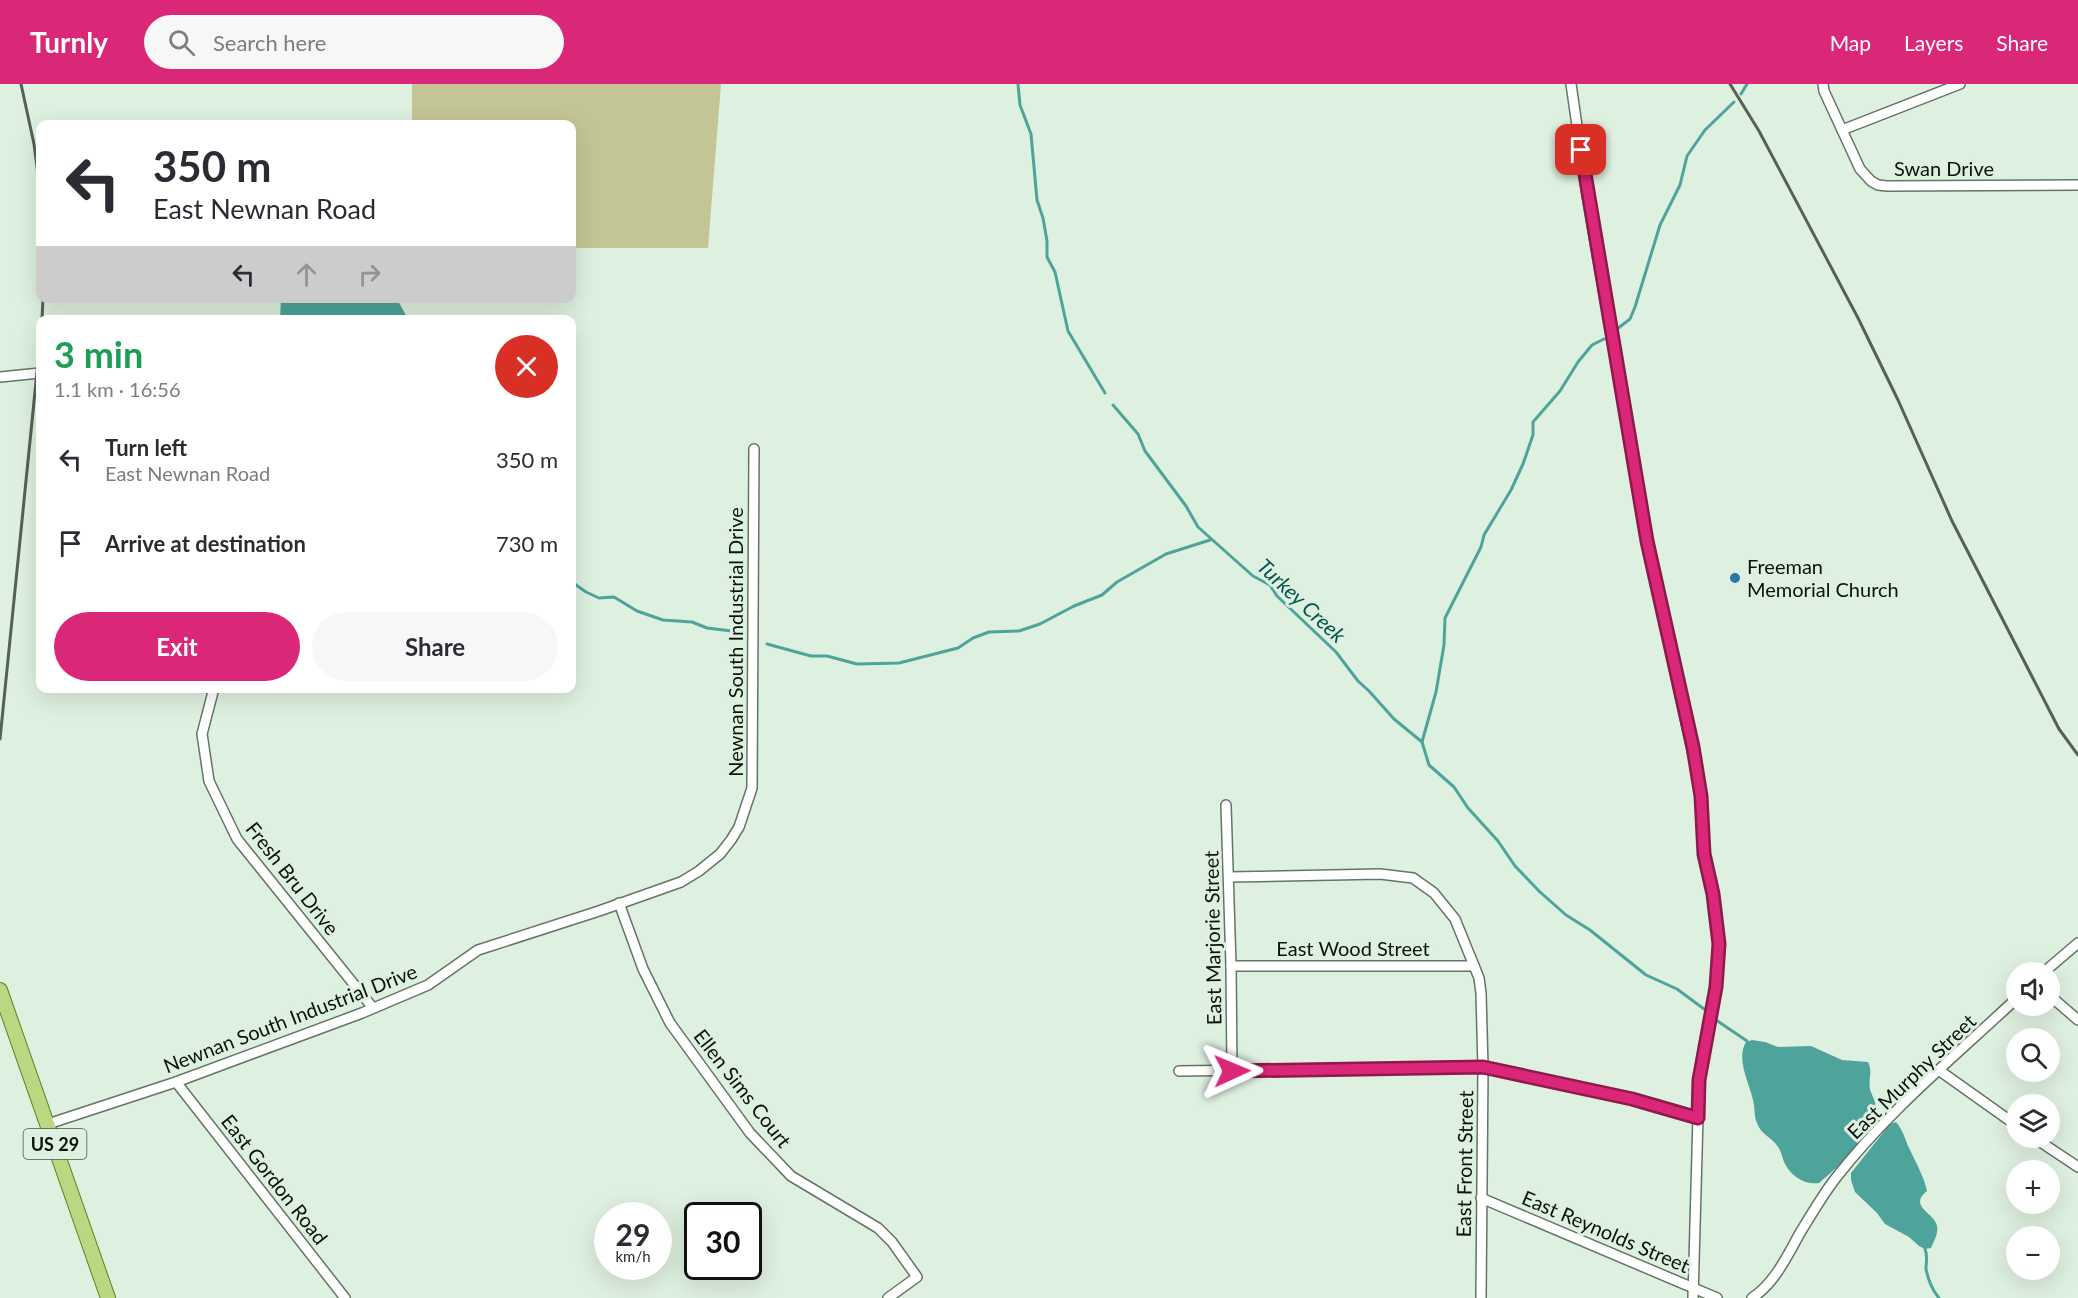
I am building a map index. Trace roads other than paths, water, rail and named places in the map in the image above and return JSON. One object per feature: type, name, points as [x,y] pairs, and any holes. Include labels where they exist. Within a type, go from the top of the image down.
[{"type":"main road","name":"US 29","points":[[0,990],[108,1298]]},
{"type":"street","points":[[1571,84],[1587,195],[1647,541],[1701,796],[1704,854],[1719,944],[1716,987],[1699,1080],[1693,1298]]},
{"type":"street","name":"Swan Drive","points":[[1823,84],[1860,169],[1864,176],[1878,185],[1930,187],[2078,185]]},
{"type":"street","points":[[1842,130],[1960,84]]},
{"type":"street","points":[[0,377],[36,373]]},
{"type":"street","name":"Newnan South Industrial Drive","points":[[48,1124],[176,1082],[373,1008],[428,985],[478,950],[681,882],[720,854],[739,826],[752,788],[754,768],[754,449]]},
{"type":"street","name":"Fresh Bru Drive","points":[[213,693],[202,734],[209,781],[237,839],[373,1008]]},
{"type":"street","name":"East Marjorie Street","points":[[1226,805],[1232,1071]]},
{"type":"street","name":"East Front Street","points":[[1229,877],[1380,874],[1413,878],[1434,893],[1455,919],[1479,978],[1481,993],[1483,1067],[1481,1298]]},
{"type":"street","name":"Ellen Sims Court","points":[[620,903],[643,969],[670,1023],[750,1133],[791,1176],[878,1228],[892,1242],[917,1277],[888,1298]]},
{"type":"street","points":[[2056,962],[2078,943]]},
{"type":"street","name":"East Wood Street","points":[[1231,966],[1474,966]]},
{"type":"street","points":[[2060,1004],[2078,1020]]},
{"type":"street","name":"East Murphy Street","points":[[1752,1298],[1766,1287],[1780,1269],[1810,1216],[1835,1179],[1886,1120],[2006,1008]]},
{"type":"street","points":[[1179,1071],[1483,1067],[1632,1099],[1698,1118]]},
{"type":"street","points":[[1940,1071],[2006,1118]]},
{"type":"street","name":"East Gordon Road","points":[[176,1082],[345,1298]]},
{"type":"street","points":[[2050,1148],[2078,1167]]},
{"type":"street","name":"East Reynolds Street","points":[[1481,1198],[1717,1298]]},
{"type":"water","points":[[281,303],[399,303],[406,315],[280,315]]},
{"type":"water","points":[[1752,1040],[1778,1047],[1811,1046],[1842,1060],[1868,1062],[1870,1089],[1876,1108],[1873,1121],[1854,1151],[1819,1183],[1804,1181],[1791,1173],[1778,1147],[1759,1127],[1742,1057],[1746,1042]]},
{"type":"water","points":[[1896,1122],[1926,1186],[1927,1191],[1920,1200],[1921,1204],[1937,1226],[1931,1248],[1925,1249],[1919,1246],[1909,1237],[1885,1224],[1855,1192],[1851,1180],[1851,1173],[1890,1124]]},
{"type":"waterway","points":[[1018,84],[1020,105],[1031,134],[1037,200],[1043,218],[1047,257],[1055,272],[1068,331],[1105,393]]},
{"type":"waterway","points":[[1741,94],[1747,84]]},
{"type":"waterway","points":[[1617,329],[1630,319],[1635,307],[1660,225],[1680,185],[1687,156],[1705,130],[1734,102]]},
{"type":"waterway","points":[[1422,742],[1436,692],[1444,645],[1445,618],[1481,547],[1484,535],[1511,490],[1523,464],[1533,435],[1533,422],[1560,391],[1592,345],[1604,339]]},
{"type":"waterway","name":"Turkey Creek","points":[[1113,405],[1138,434],[1145,451],[1186,506],[1198,527],[1253,576],[1270,585],[1277,596],[1336,652],[1358,681],[1394,719],[1422,742],[1429,765],[1454,787],[1468,808],[1498,841],[1515,866],[1540,892],[1566,915],[1590,930],[1646,975],[1677,989],[1704,1009]]},
{"type":"waterway","name":"Turkey Creek","points":[[767,644],[811,656],[827,656],[857,664],[899,663],[958,648],[973,638],[989,632],[1019,631],[1040,624],[1074,606],[1102,595],[1117,582],[1166,554],[1210,540]]},
{"type":"waterway","name":"Turkey Creek","points":[[576,585],[599,598],[614,597],[637,611],[663,620],[692,622],[707,628],[740,632]]},
{"type":"waterway","name":"Turkey Creek","points":[[1716,1020],[1747,1041]]},
{"type":"waterway","name":"Turkey Creek","points":[[1925,1249],[1927,1273],[1939,1298]]},
{"type":"railway","points":[[21,84],[36,159]]},
{"type":"railway","points":[[1730,84],[1759,131],[1858,318],[1898,400],[1952,521],[2059,729],[2078,755]]},
{"type":"railway","points":[[42,315],[43,303]]},
{"type":"railway","points":[[0,739],[36,382]]},
{"type":"place","name":"Freeman Memorial Church","points":[[1735,578]]}]
